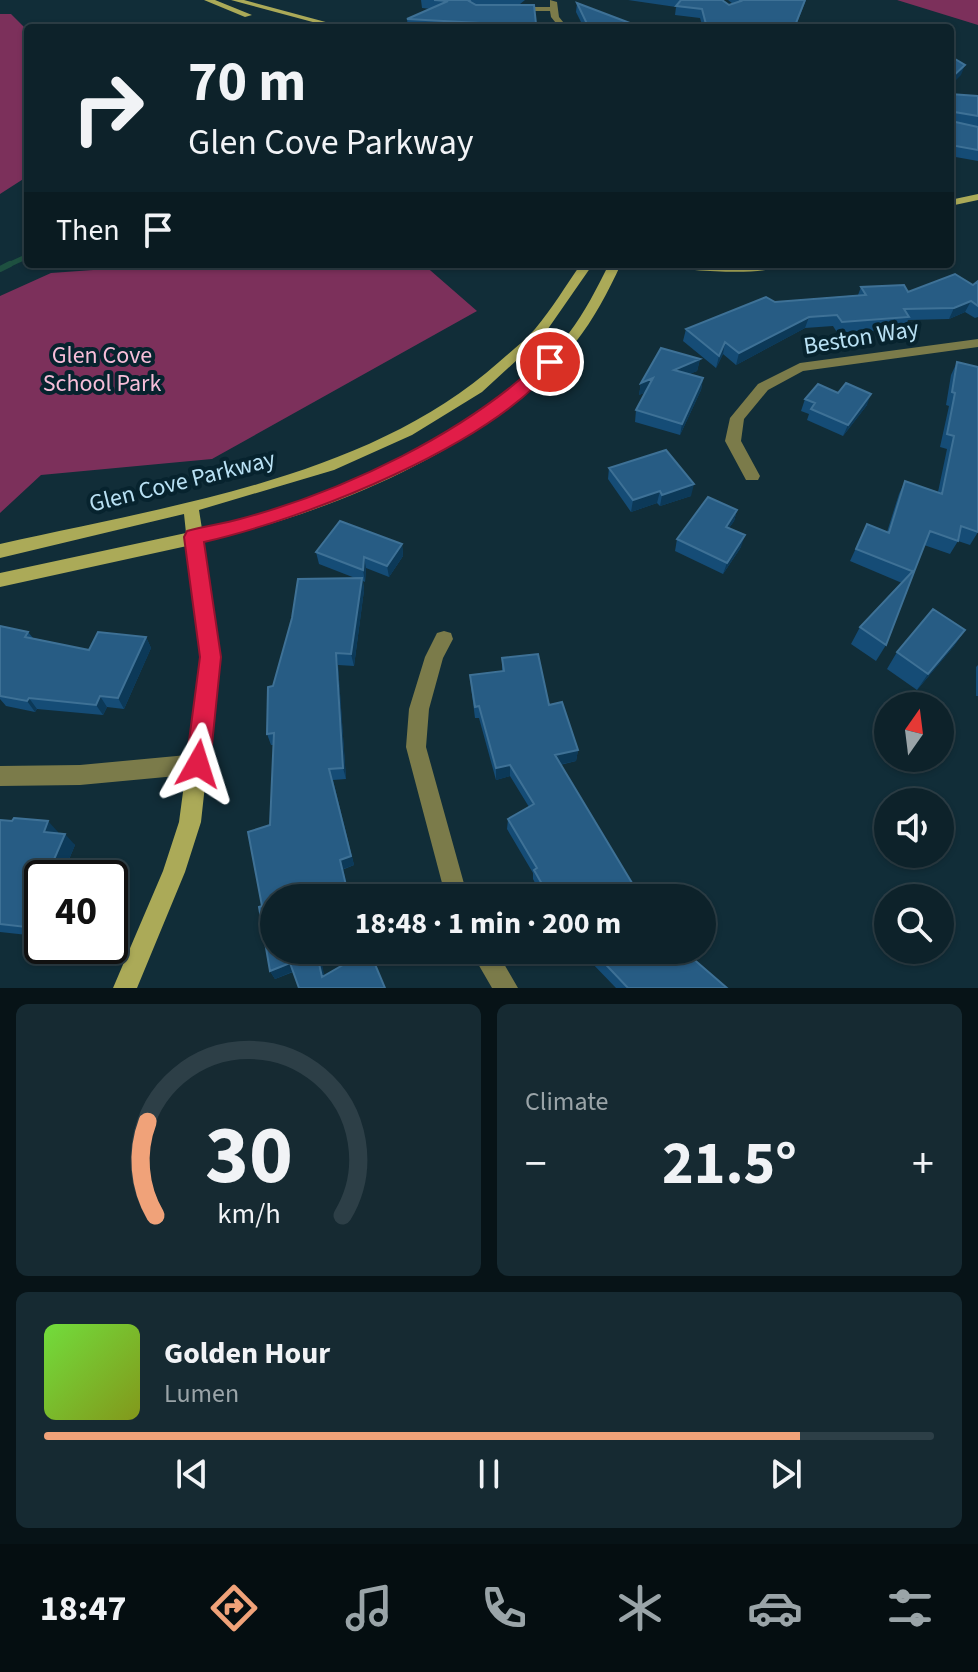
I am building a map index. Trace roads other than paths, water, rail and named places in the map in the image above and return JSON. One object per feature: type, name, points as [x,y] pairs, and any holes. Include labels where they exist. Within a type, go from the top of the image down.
[{"type":"main road","points":[[208,0],[261,19]]},
{"type":"main road","points":[[235,0],[328,24]]},
{"type":"main road","points":[[954,202],[978,197]]},
{"type":"main road","name":"Glen Cove Parkway","points":[[0,551],[191,508],[295,478],[391,438],[439,414],[526,348],[559,310],[585,268]]},
{"type":"main road","points":[[0,580],[244,525],[339,491],[404,462],[472,425],[518,393],[566,346],[615,268]]},
{"type":"main road","points":[[125,988],[174,872],[190,822],[198,764],[210,657],[191,508]]},
{"type":"street","points":[[503,9],[553,5],[562,24]]},
{"type":"street","name":"Beston Way","points":[[752,476],[733,441],[737,418],[763,387],[800,367],[978,343]]},
{"type":"street","points":[[444,639],[434,657],[419,709],[416,747],[453,884]]},
{"type":"street","points":[[0,776],[80,775],[198,764]]},
{"type":"street","points":[[491,964],[506,988]]},
{"type":"waterway","points":[[6,266],[24,258]]},
{"type":"waterway","points":[[6,266],[10,264]]},
{"type":"waterway","points":[[0,269],[6,266]]},
{"type":"park label","name":"Glen Cove School Park","points":[[102,369]]}]
